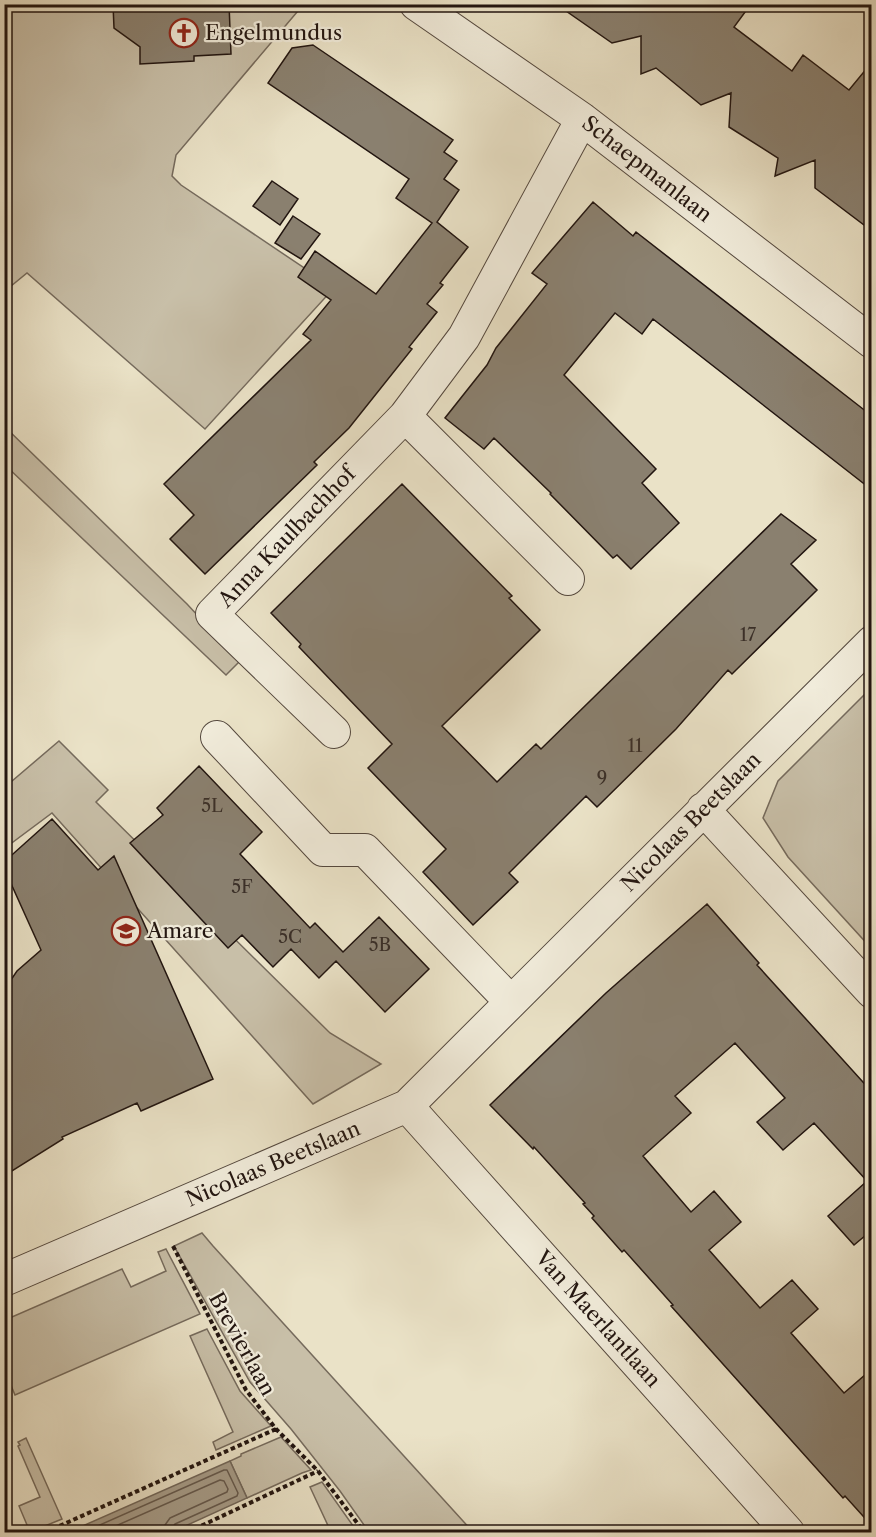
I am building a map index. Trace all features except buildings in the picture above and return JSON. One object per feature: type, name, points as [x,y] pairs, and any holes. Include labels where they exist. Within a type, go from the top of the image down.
[{"type":"street","name":"Schaepmanlaan","points":[[416,4],[582,119],[872,342]]},
{"type":"street","name":"Anna Kaulbachhof","points":[[334,732],[212,614],[405,416],[464,337],[582,119]]},
{"type":"street","points":[[405,416],[568,579]]},
{"type":"street","name":"Nicolaas Beetslaan","points":[[4,1281],[407,1106],[872,642]]},
{"type":"street","points":[[217,737],[323,850],[365,850],[511,1002]]},
{"type":"street","points":[[703,809],[872,992]]},
{"type":"street","name":"Van Maerlantlaan","points":[[407,1106],[788,1533]]},
{"type":"path","name":"Brevierlaan","points":[[157,1215],[246,1390],[276,1429],[318,1471],[364,1533]]},
{"type":"path","points":[[46,1533],[276,1429]]},
{"type":"path","points":[[188,1533],[318,1471]]},
{"type":"shaded area","points":[[5,5],[303,5],[176,155],[172,176],[181,185],[334,288],[205,429],[27,273],[5,291]]},
{"type":"shaded area","points":[[4,426],[187,604],[240,661],[226,675],[5,465]]},
{"type":"shaded area","points":[[871,688],[871,948],[788,857],[763,818],[778,781]]},
{"type":"shaded area","points":[[59,741],[108,790],[96,802],[330,1033],[381,1064],[313,1104],[52,813],[5,848],[5,787]]},
{"type":"shaded area","points":[[202,1233],[473,1532],[369,1532],[291,1429],[250,1382],[174,1246]]},
{"type":"shaded area","points":[[166,1249],[200,1314],[15,1395],[5,1371],[5,1320],[122,1269],[131,1287],[166,1271],[158,1252]]},
{"type":"shaded area","points":[[207,1329],[240,1391],[271,1426],[216,1450],[213,1442],[233,1432],[190,1336]]},
{"type":"shaded area","points":[[281,1437],[311,1470],[247,1498],[230,1461]]},
{"type":"shaded area","points":[[26,1438],[62,1519],[30,1532],[19,1506],[40,1497],[18,1446],[20,1445],[18,1442]]},
{"type":"shaded area","points":[[322,1482],[358,1532],[331,1532],[310,1487]]},
{"type":"water","points":[[230,1461],[247,1498],[172,1532],[69,1532]]},
{"type":"place","name":"Engelmundus","points":[[184,33]]},
{"type":"place","name":"Amare","points":[[126,931]]}]
